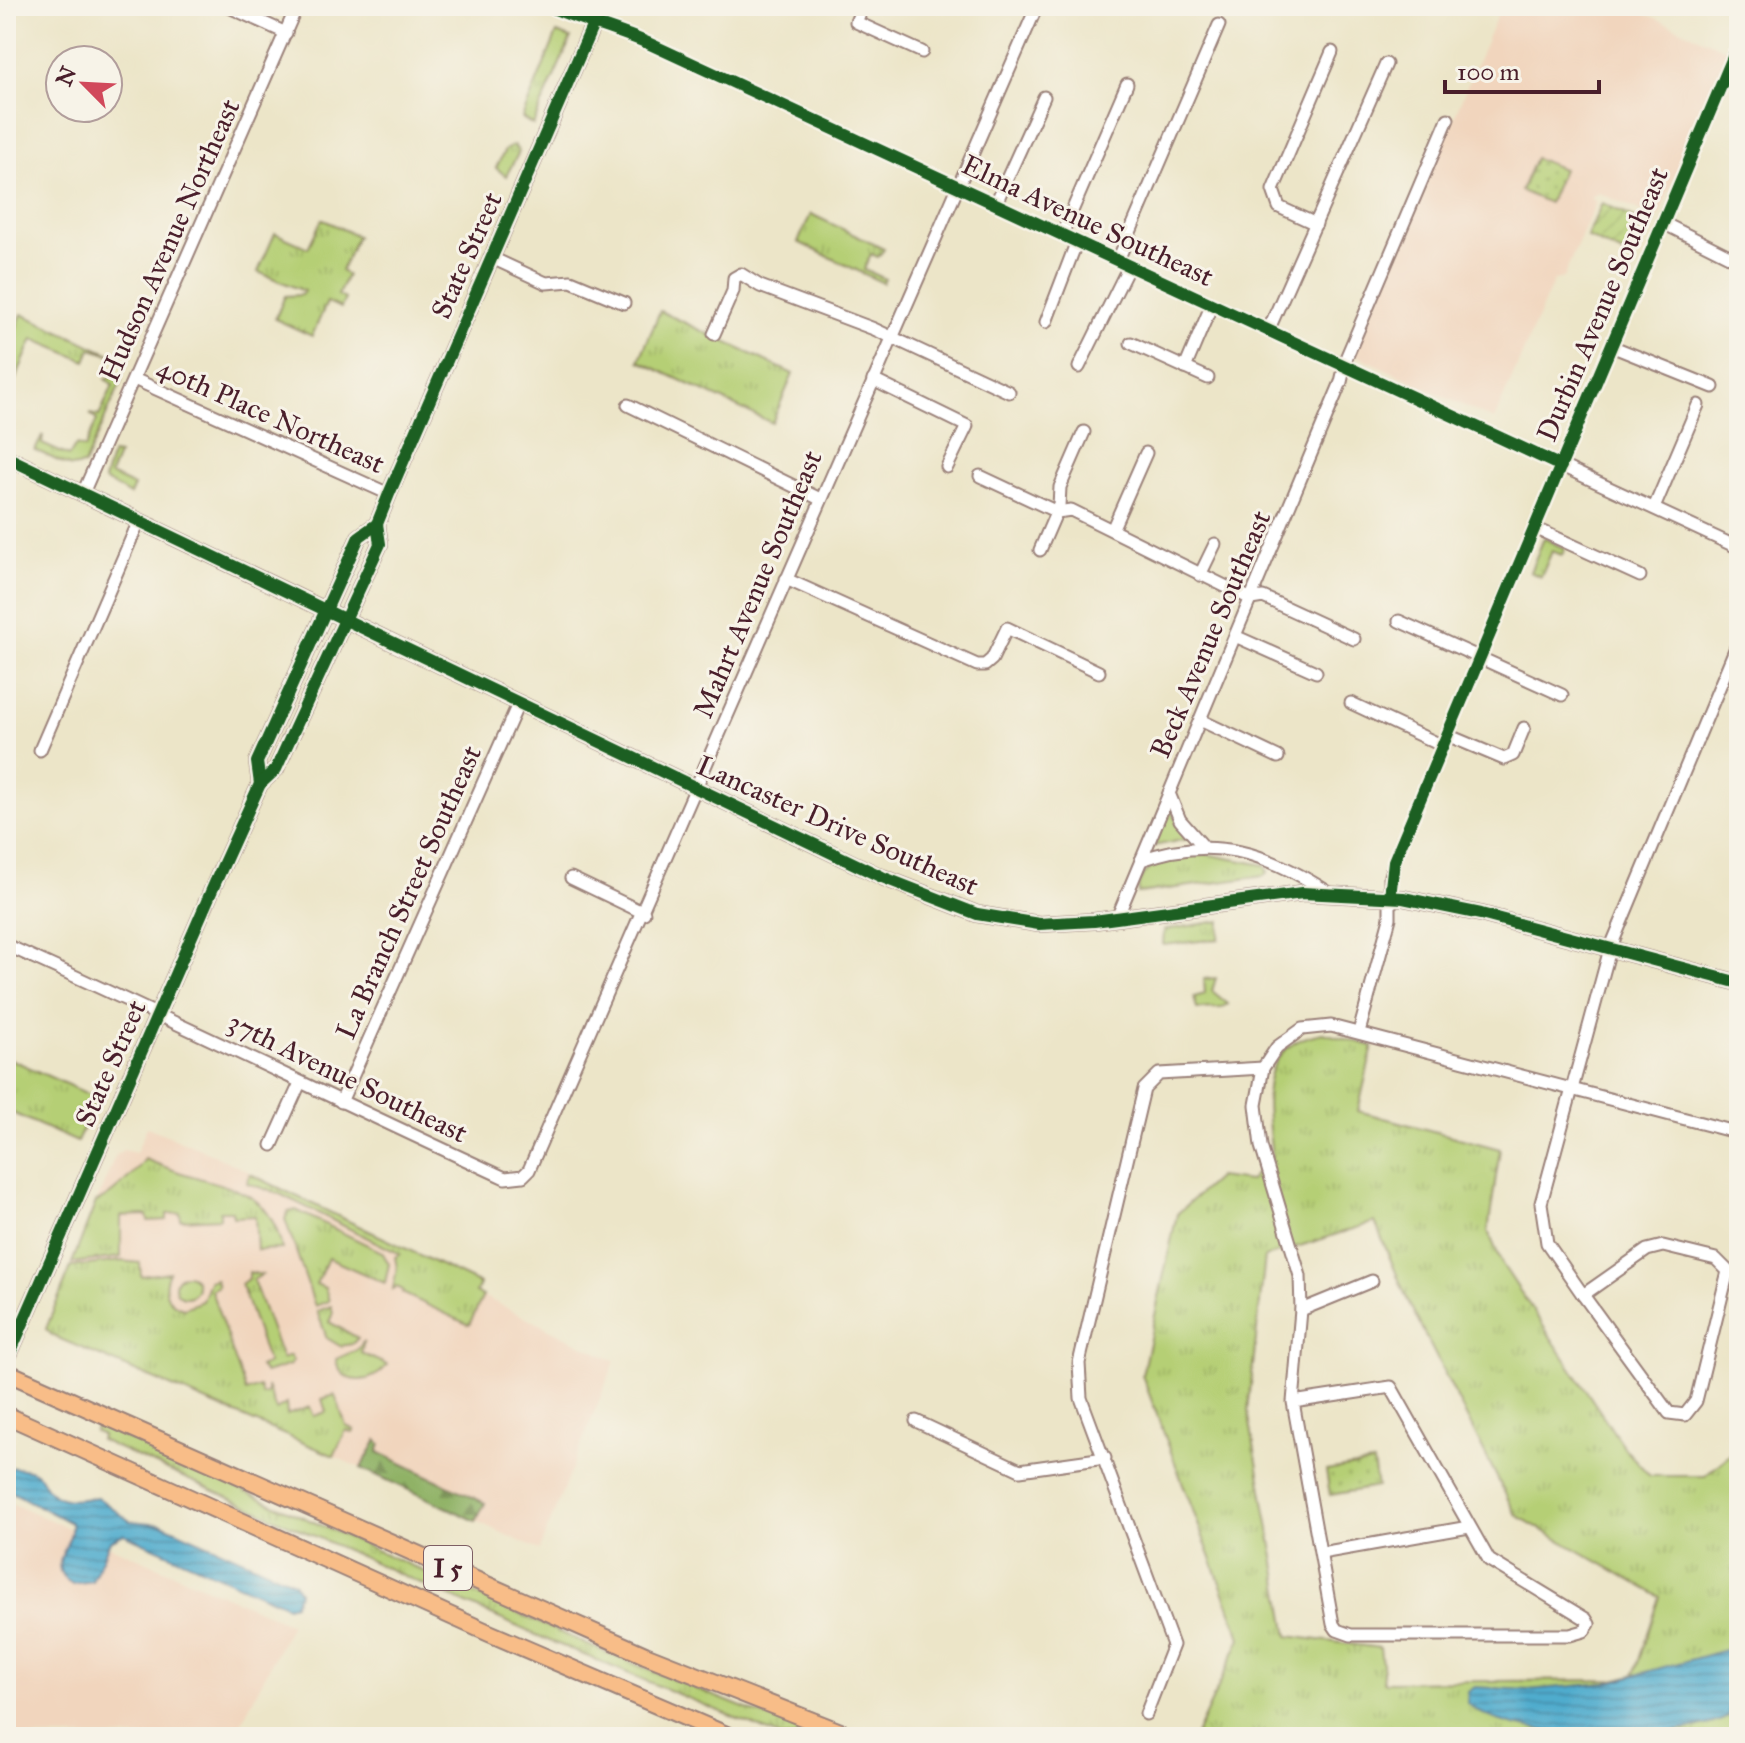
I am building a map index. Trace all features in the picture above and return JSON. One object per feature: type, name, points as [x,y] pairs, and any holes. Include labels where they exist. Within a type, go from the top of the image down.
[{"type":"highway","name":"I 5","points":[[6,1372],[645,1655],[853,1737]]},
{"type":"highway","name":"I 5","points":[[6,1415],[489,1633],[731,1737]]},
{"type":"main road","name":"State Street","points":[[6,1362],[260,784],[276,769],[380,544],[377,524],[389,494],[601,6]]},
{"type":"main road","name":"Lancaster Drive Southeast","points":[[6,457],[903,886],[977,914],[1043,924],[1117,918],[1263,897],[1328,892],[1390,897],[1481,914],[1739,983]]},
{"type":"main road","name":"State Street","points":[[260,784],[257,762],[359,537],[377,524]]},
{"type":"street","points":[[227,6],[286,33]]},
{"type":"street","name":"Hudson Avenue Northeast","points":[[83,493],[297,6]]},
{"type":"street","name":"Elma Avenue Southeast","points":[[548,6],[609,25],[1739,548]]},
{"type":"street","points":[[863,6],[856,22],[922,52]]},
{"type":"street","name":"Mahrt Avenue Southeast","points":[[519,1179],[529,1170],[644,913],[820,499],[1037,6]]},
{"type":"street","points":[[1118,260],[1219,25]]},
{"type":"street","name":"Durbin Avenue Southeast","points":[[1359,1032],[1390,918],[1394,861],[1739,43]]},
{"type":"street","points":[[1316,224],[1279,207],[1273,190],[1332,52]]},
{"type":"street","points":[[1268,331],[1386,64]]},
{"type":"street","points":[[1062,234],[1127,84]]},
{"type":"street","points":[[996,203],[1044,97]]},
{"type":"street","name":"Beck Avenue Southeast","points":[[1117,918],[1346,367],[1347,356],[1448,119]]},
{"type":"street","points":[[1663,223],[1739,261]]},
{"type":"street","points":[[1046,322],[1077,241]]},
{"type":"street","points":[[492,258],[546,283],[571,281],[624,303]]},
{"type":"street","points":[[1079,367],[1129,266]]},
{"type":"street","points":[[714,334],[738,274],[892,338],[1009,392]]},
{"type":"street","points":[[1185,368],[1212,304]]},
{"type":"street","points":[[1131,343],[1208,378]]},
{"type":"street","points":[[1611,346],[1713,387]]},
{"type":"street","name":"40th Place Northeast","points":[[134,379],[389,494]]},
{"type":"street","points":[[873,380],[967,426],[947,467]]},
{"type":"street","points":[[628,405],[820,499]]},
{"type":"street","points":[[1654,508],[1698,405]]},
{"type":"street","points":[[1040,550],[1057,512],[1060,487],[1084,432]]},
{"type":"street","points":[[1112,530],[1146,453]]},
{"type":"street","points":[[980,476],[1057,512],[1071,510],[1251,599],[1263,597],[1354,639]]},
{"type":"street","points":[[40,750],[139,521]]},
{"type":"street","points":[[1535,528],[1640,576]]},
{"type":"street","points":[[1200,575],[1215,544]]},
{"type":"street","points":[[786,579],[985,665],[992,659],[1007,628],[1099,672]]},
{"type":"street","points":[[1399,621],[1562,695]]},
{"type":"street","points":[[1235,636],[1316,672]]},
{"type":"street","points":[[1583,1295],[1652,1248],[1676,1249],[1716,1259],[1724,1265],[1728,1279],[1696,1401],[1685,1415],[1669,1413],[1583,1295],[1547,1243],[1541,1218],[1571,1088],[1610,949],[1739,640]]},
{"type":"street","name":"La Branch Street Southeast","points":[[341,1102],[519,702]]},
{"type":"street","points":[[1351,703],[1445,740],[1504,759],[1513,755],[1524,728]]},
{"type":"street","points":[[1200,720],[1278,757]]},
{"type":"street","points":[[1169,793],[1180,820],[1203,846]]},
{"type":"street","points":[[1141,860],[1203,846],[1282,864],[1328,892]]},
{"type":"street","points":[[571,878],[644,913]]},
{"type":"street","name":"37th Avenue Southeast","points":[[6,945],[505,1178],[519,1179]]},
{"type":"street","points":[[1293,1402],[1391,1387],[1489,1560],[1586,1619],[1588,1628],[1570,1635],[1342,1633],[1329,1614],[1293,1402],[1301,1310],[1300,1276],[1256,1122],[1263,1068],[1277,1047],[1302,1029],[1326,1026],[1359,1032],[1739,1133]]},
{"type":"street","points":[[1146,1714],[1173,1645],[1081,1398],[1079,1363],[1144,1089],[1159,1074],[1263,1068]]},
{"type":"street","points":[[272,1145],[300,1083]]},
{"type":"street","points":[[1301,1310],[1372,1281]]},
{"type":"street","points":[[916,1421],[1020,1470],[1105,1458]]},
{"type":"street","points":[[1321,1553],[1469,1527]]},
{"type":"shaded area","points":[[1501,6],[1628,6],[1728,50],[1658,218],[1599,193],[1590,197],[1596,202],[1563,278],[1554,280],[1494,420],[1354,354]]},
{"type":"shaded area","points":[[147,1127],[210,1153],[480,1284],[476,1293],[615,1361],[539,1550],[361,1468],[53,1336],[46,1329],[115,1156],[123,1150],[136,1153]]},
{"type":"shaded area","points":[[6,1501],[291,1624],[234,1737],[6,1737]]},
{"type":"green space","points":[[557,33],[571,38],[533,125],[522,118]]},
{"type":"green space","points":[[514,145],[519,152],[506,176],[496,168],[505,150]]},
{"type":"green space","points":[[1535,158],[1563,169],[1549,203],[1521,191]]},
{"type":"green space","points":[[1602,203],[1642,222],[1627,256],[1587,237]]},
{"type":"green space","points":[[811,214],[884,249],[878,257],[871,254],[864,269],[885,279],[883,283],[798,242]]},
{"type":"green space","points":[[322,219],[357,236],[341,271],[347,275],[338,295],[345,299],[341,308],[327,302],[312,336],[275,319],[285,296],[301,295],[304,291],[258,272],[275,233],[308,248]]},
{"type":"green space","points":[[660,311],[793,374],[772,423],[639,361]]},
{"type":"green space","points":[[22,314],[112,355],[91,349],[86,361],[33,339],[11,389],[6,390],[6,351]]},
{"type":"green space","points":[[112,376],[122,380],[84,465],[71,467],[35,450],[43,435],[42,444],[69,456],[76,445],[85,448],[97,420],[90,414],[99,416],[113,385],[106,379]]},
{"type":"green space","points":[[112,454],[118,455],[110,475],[134,486],[130,495],[104,480]]},
{"type":"green space","points":[[1544,538],[1565,549],[1562,555],[1552,551],[1541,577],[1530,572]]},
{"type":"green space","points":[[1169,808],[1187,839],[1154,846]]},
{"type":"green space","points":[[1206,854],[1264,865],[1268,872],[1264,876],[1138,893],[1140,882],[1152,866],[1173,858]]},
{"type":"green space","points":[[1220,921],[1219,939],[1163,945],[1164,930]]},
{"type":"green space","points":[[1216,978],[1212,991],[1228,1004],[1221,1008],[1197,1009],[1194,997],[1205,994],[1204,979]]},
{"type":"green space","points":[[1323,1033],[1373,1046],[1358,1111],[1500,1149],[1488,1231],[1502,1264],[1625,1449],[1650,1476],[1705,1476],[1739,1447],[1739,1737],[1195,1737],[1241,1638],[1142,1375],[1177,1214],[1218,1177],[1249,1181],[1272,1156],[1267,1097],[1269,1079],[1275,1063],[1285,1050],[1301,1039]],"holes":[[[1375,1222],[1407,1299],[1516,1515],[1660,1597],[1634,1675],[1613,1680],[1384,1682],[1380,1648],[1288,1636],[1248,1411],[1265,1257]]]},
{"type":"green space","points":[[8,1058],[97,1098],[77,1142],[6,1110]]},
{"type":"green space","points":[[145,1159],[250,1197],[270,1216],[282,1249],[257,1250],[255,1216],[233,1217],[232,1211],[220,1211],[220,1218],[181,1220],[180,1213],[167,1214],[167,1220],[148,1221],[147,1215],[121,1216],[121,1257],[72,1263],[96,1202],[122,1184]]},
{"type":"green space","points":[[250,1174],[480,1284],[476,1293],[483,1296],[469,1325],[402,1293],[403,1290],[397,1287],[393,1289],[397,1268],[395,1257],[400,1254],[282,1195],[247,1183]]},
{"type":"green space","points":[[296,1210],[382,1252],[389,1264],[385,1283],[328,1258],[316,1284],[325,1288],[329,1301],[315,1306],[285,1219],[288,1212]]},
{"type":"green space","points":[[120,1261],[140,1263],[141,1276],[169,1272],[166,1283],[169,1299],[184,1308],[202,1301],[209,1281],[215,1279],[218,1286],[211,1290],[246,1392],[259,1387],[262,1395],[267,1394],[267,1386],[276,1410],[286,1404],[287,1415],[310,1407],[314,1416],[326,1412],[322,1399],[335,1395],[346,1426],[355,1430],[353,1433],[346,1430],[334,1456],[53,1336],[46,1329],[71,1267]]},
{"type":"green space","points":[[249,1272],[262,1275],[253,1280],[282,1359],[290,1356],[293,1361],[290,1365],[265,1373],[260,1367],[268,1363],[241,1284],[249,1278]]},
{"type":"green space","points":[[182,1275],[190,1275],[197,1286],[190,1297],[182,1297],[175,1290],[175,1282]]},
{"type":"green space","points":[[331,1306],[333,1313],[329,1322],[358,1338],[352,1344],[340,1346],[327,1338],[317,1311]]},
{"type":"green space","points":[[364,1341],[361,1353],[387,1365],[381,1372],[366,1379],[350,1378],[344,1375],[336,1359],[357,1350]]},
{"type":"green space","points":[[97,1425],[595,1648],[816,1737],[781,1737],[536,1635],[100,1440],[102,1435],[94,1431]]},
{"type":"green space","points":[[377,1440],[381,1444],[378,1452],[485,1503],[476,1521],[361,1468]]},
{"type":"green space","points":[[1373,1463],[1377,1487],[1330,1495],[1326,1471]]},
{"type":"water","points":[[6,1467],[34,1472],[49,1491],[61,1498],[76,1500],[97,1497],[130,1521],[162,1524],[294,1582],[299,1592],[294,1604],[287,1606],[124,1534],[110,1541],[92,1581],[72,1584],[60,1570],[71,1523],[6,1489]]},
{"type":"water","points":[[1729,1649],[1736,1659],[1728,1717],[1704,1726],[1634,1735],[1554,1732],[1518,1726],[1488,1716],[1467,1703],[1468,1692],[1475,1687],[1528,1690],[1607,1683]]},
{"type":"cycle path","points":[[548,6],[650,44],[1561,466]]},
{"type":"cycle path","points":[[6,1362],[260,784],[276,769],[380,544],[377,524],[389,494],[601,6]]},
{"type":"cycle path","points":[[1390,897],[1394,861],[1739,43]]},
{"type":"cycle path","points":[[6,457],[882,877],[977,914],[1039,924],[1094,921],[1302,893],[1403,898],[1481,914],[1739,983]]},
{"type":"cycle path","points":[[260,784],[257,762],[359,537],[377,524]]}]
